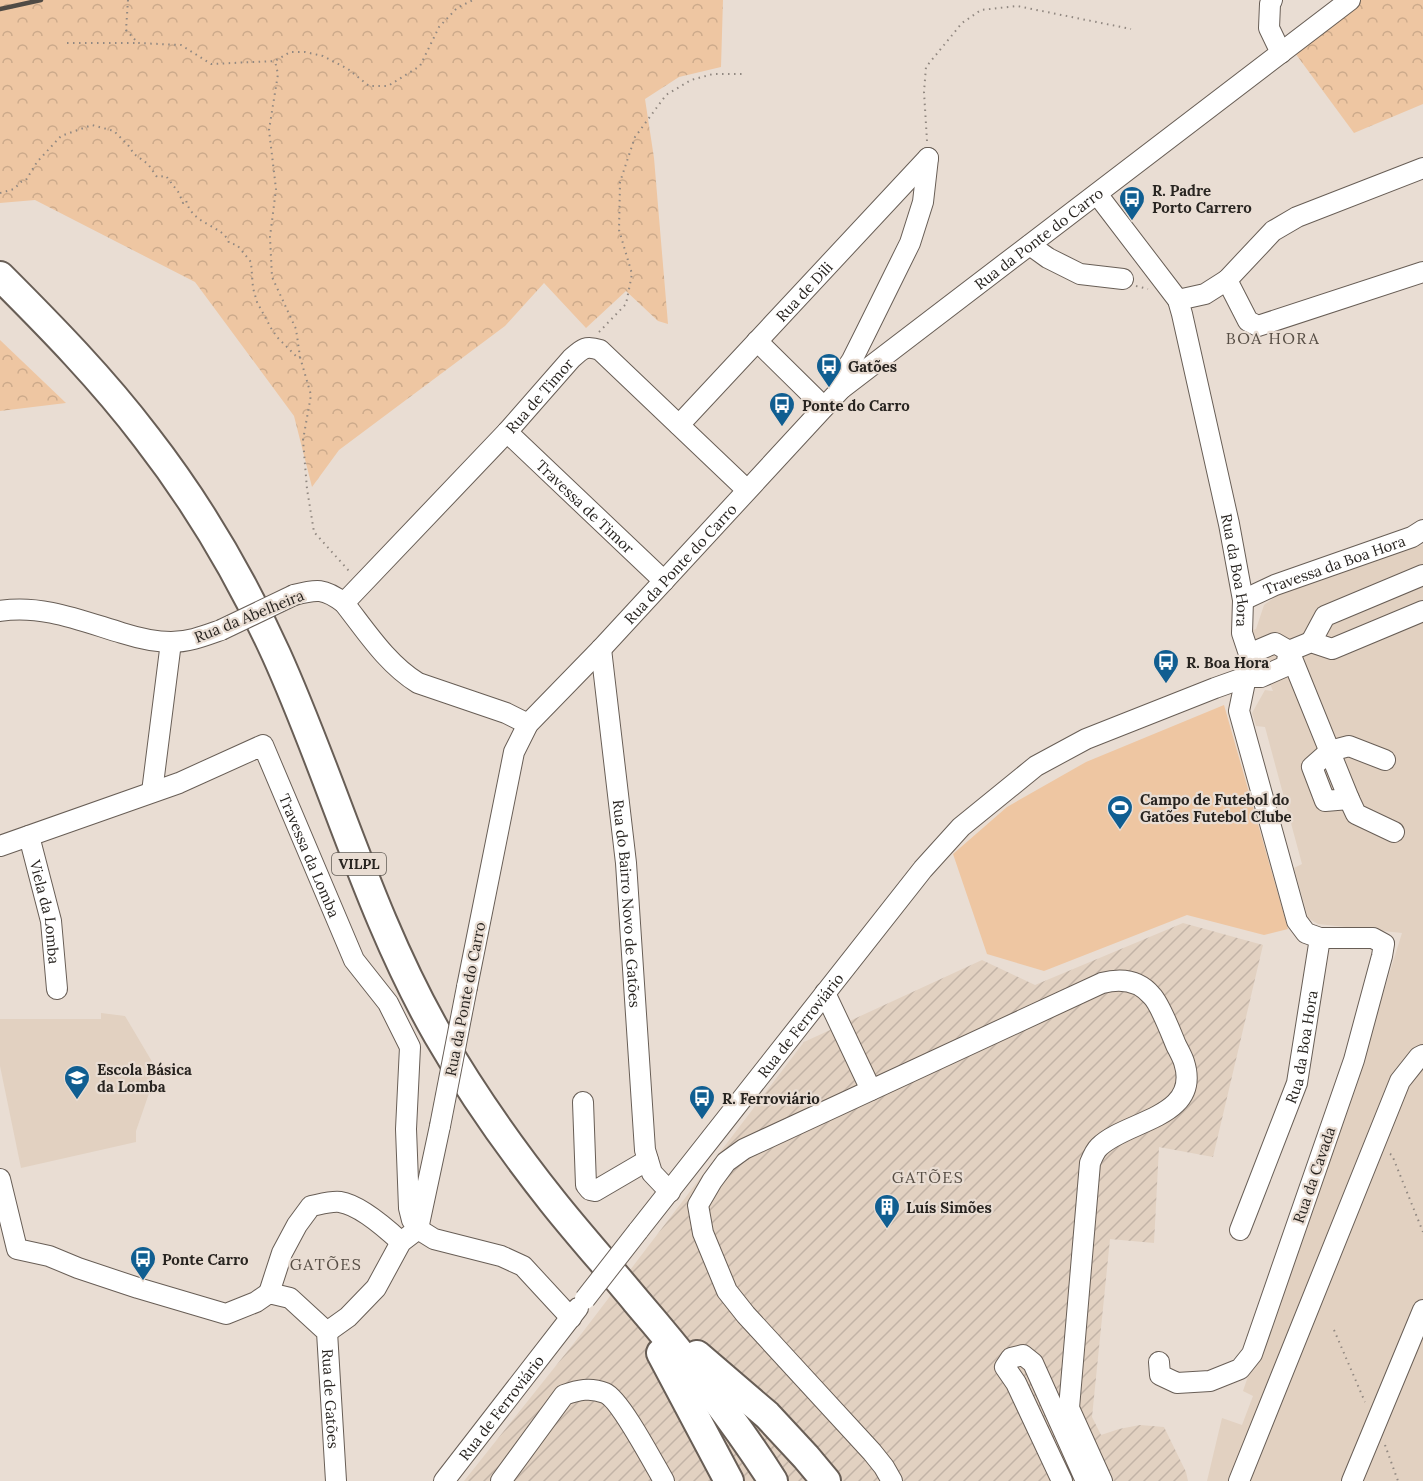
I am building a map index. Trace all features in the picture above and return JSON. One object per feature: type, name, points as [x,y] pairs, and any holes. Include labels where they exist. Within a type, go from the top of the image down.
[{"type":"highway","name":"VILPL","points":[[0,276],[46,322],[138,426],[172,470],[215,537],[275,651],[310,734],[374,900],[410,981],[435,1030],[465,1080],[508,1144],[554,1203],[642,1307],[778,1481]]},
{"type":"highway","points":[[642,1307],[656,1342],[729,1481]]},
{"type":"highway","points":[[642,1307],[767,1415],[826,1481]]},
{"type":"highway","name":"VILPL","points":[[746,1440],[772,1481]]},
{"type":"street","points":[[1272,0],[1269,28],[1281,53]]},
{"type":"street","name":"Rua da Ponte do Carro","points":[[418,1229],[514,752],[528,724],[601,649],[841,388],[1350,0]]},
{"type":"street","points":[[841,388],[840,378],[861,342],[910,243],[923,202],[928,158]]},
{"type":"street","name":"Rua de Dili","points":[[679,425],[928,158]]},
{"type":"street","points":[[1178,300],[1205,294],[1227,280],[1273,231],[1297,217],[1423,168]]},
{"type":"street","name":"Rua da Boa Hora","points":[[1097,194],[1178,300],[1229,524],[1243,600],[1242,633],[1249,654],[1239,711],[1297,921],[1306,933],[1320,938],[1297,1083],[1240,1230]]},
{"type":"street","points":[[1030,245],[1048,258],[1080,274],[1123,279]]},
{"type":"street","points":[[1227,280],[1248,321],[1258,326],[1423,272]]},
{"type":"street","points":[[757,341],[824,407]]},
{"type":"street","name":"Rua de Timor","points":[[344,603],[507,432],[582,348],[600,350],[747,490]]},
{"type":"street","name":"Travessa de Timor","points":[[507,432],[664,581]]},
{"type":"street","name":"Travessa da Boa Hora","points":[[1243,600],[1275,585],[1412,537],[1423,530]]},
{"type":"street","points":[[1289,651],[1311,642],[1325,616],[1423,574]]},
{"type":"street","name":"Rua da Abelheira","points":[[0,611],[14,609],[51,612],[147,640],[171,642],[192,640],[220,630],[294,595],[313,590],[324,591],[344,603],[396,667],[409,678],[506,713],[528,724]]},
{"type":"street","points":[[1311,642],[1332,649],[1423,611]]},
{"type":"street","points":[[152,792],[171,642]]},
{"type":"street","points":[[1249,654],[1275,643],[1289,651],[1330,751]]},
{"type":"street","name":"Rua do Bairro Novo de Gatões","points":[[601,649],[626,862],[645,1150],[651,1173],[670,1192]]},
{"type":"street","name":"Rua de Ferroviário","points":[[444,1481],[923,869],[961,827],[1036,766],[1086,739],[1246,677],[1262,677],[1286,666],[1289,651]]},
{"type":"street","name":"Travessa da Lomba","points":[[0,846],[179,783],[263,745],[354,960],[388,1003],[410,1047],[406,1129],[409,1208],[412,1220],[418,1229]]},
{"type":"street","points":[[1385,760],[1349,746],[1330,751],[1312,767],[1325,801],[1349,799],[1356,814],[1394,832]]},
{"type":"street","name":"Viela da Lomba","points":[[29,836],[51,921],[57,989]]},
{"type":"street","name":"Rua da Cavada","points":[[1159,1362],[1160,1375],[1177,1383],[1210,1381],[1240,1369],[1252,1354],[1354,1060],[1384,944],[1373,938],[1320,938]]},
{"type":"street","points":[[892,1481],[872,1452],[746,1315],[727,1291],[702,1233],[698,1205],[726,1162],[744,1149],[1102,983],[1129,980],[1143,987],[1154,997],[1185,1063],[1187,1083],[1179,1101],[1164,1113],[1112,1137],[1097,1149],[1090,1163],[1069,1408],[1102,1481]]},
{"type":"street","points":[[825,993],[871,1090]]},
{"type":"street","points":[[1239,1481],[1400,1081],[1423,1055]]},
{"type":"street","points":[[583,1102],[586,1185],[590,1190],[595,1191],[648,1160]]},
{"type":"street","points":[[0,1179],[17,1249],[49,1256],[138,1288],[226,1314],[256,1302],[269,1293],[282,1253],[297,1225],[311,1206],[342,1202],[360,1210],[401,1242]]},
{"type":"street","points":[[327,1332],[348,1317],[376,1288],[401,1242],[418,1229],[434,1239],[501,1256],[523,1266],[571,1318]]},
{"type":"street","name":"Rua de Gatões","points":[[269,1293],[290,1298],[327,1332],[336,1481]]},
{"type":"street","points":[[1352,1481],[1423,1310]]},
{"type":"street","points":[[1062,1481],[1016,1383],[1005,1368],[1011,1358],[1023,1355],[1033,1363],[1086,1481]]},
{"type":"street","points":[[501,1481],[564,1395],[580,1389],[607,1394],[622,1410],[664,1481]]},
{"type":"street","name":"VILPL","points":[[746,1440],[788,1481]]},
{"type":"path","points":[[128,0],[126,30],[138,43]]},
{"type":"path","points":[[67,43],[181,45],[211,64],[275,61],[290,52],[305,52],[322,56],[348,69],[369,86],[388,86],[420,66],[439,27],[457,8],[472,0]]},
{"type":"path","points":[[928,158],[924,92],[926,67],[962,23],[981,10],[1017,6],[1131,29]]},
{"type":"path","points":[[275,61],[278,74],[269,130],[276,189],[270,237],[272,277],[296,329],[300,357],[311,395],[303,440],[307,489],[314,532],[362,585]]},
{"type":"path","points":[[582,348],[626,304],[632,274],[619,230],[620,182],[635,137],[666,95],[691,80],[713,74],[743,74]]},
{"type":"path","points":[[0,193],[14,189],[26,180],[37,162],[61,136],[93,125],[114,131],[135,154],[148,164],[157,177],[166,176],[183,202],[186,200],[190,213],[226,235],[230,243],[237,245],[250,262],[257,302],[271,328],[298,358],[300,357]]},
{"type":"path","points":[[1123,279],[1128,284],[1150,290],[1163,280]]},
{"type":"path","points":[[1374,1147],[1392,1155],[1423,1232]]},
{"type":"shaded area","points":[[1423,545],[1423,1481],[1207,1481],[1222,1418],[1242,1425],[1253,1396],[1243,1391],[1283,1273],[1365,1051],[1402,933],[1318,924],[1308,918],[1294,868],[1302,864],[1265,727],[1256,726],[1252,713],[1265,690],[1273,691],[1249,632],[1256,629],[1264,605],[1278,595],[1414,546]]},
{"type":"shaded area","points":[[1183,923],[1263,945],[1213,1157],[1159,1147],[1154,1243],[1110,1239],[1092,1417],[1101,1435],[1140,1425],[1164,1427],[1186,1472],[1188,1481],[464,1481],[582,1333],[804,1042],[982,960],[1035,985]]},
{"type":"shaded area","name":"Escola Básica da Lomba","points":[[101,1013],[125,1016],[157,1070],[136,1131],[136,1142],[21,1168],[0,1066],[0,1019],[101,1019]]},
{"type":"green space","points":[[0,0],[723,0],[721,67],[679,77],[645,99],[654,158],[668,324],[658,321],[626,291],[586,328],[544,283],[505,326],[339,450],[312,487],[294,416],[195,282],[35,200],[0,203]]},
{"type":"green space","points":[[1361,0],[1423,0],[1423,104],[1354,133],[1295,53]]},
{"type":"green space","points":[[0,340],[66,403],[0,411]]},
{"type":"green space","name":"Campo de Futebol do Gatões Futebol Clube","points":[[1224,705],[1288,929],[1264,935],[1187,915],[1044,971],[987,954],[953,854],[1007,807],[1086,762]]},
{"type":"railway","points":[[0,9],[41,0]]},
{"type":"place","name":"R. Padre Porto Carrero","points":[[1132,222]]},
{"type":"place","name":"Gatões","points":[[829,389]]},
{"type":"place","name":"Ponte do Carro","points":[[782,428]]},
{"type":"place","name":"R. Boa Hora","points":[[1166,685]]},
{"type":"place","name":"Campo de Futebol do Gatões Futebol Clube","points":[[1120,831]]},
{"type":"place","name":"Escola Básica da Lomba","points":[[77,1101]]},
{"type":"place","name":"R. Ferroviário","points":[[702,1121]]},
{"type":"place","name":"Luís Simões","points":[[887,1230]]},
{"type":"place","name":"Ponte Carro","points":[[143,1282]]},
{"type":"district","name":"BOA HORA","points":[[1273,338]]},
{"type":"district","name":"GATÕES","points":[[928,1177]]},
{"type":"district","name":"GATÕES","points":[[326,1264]]}]
